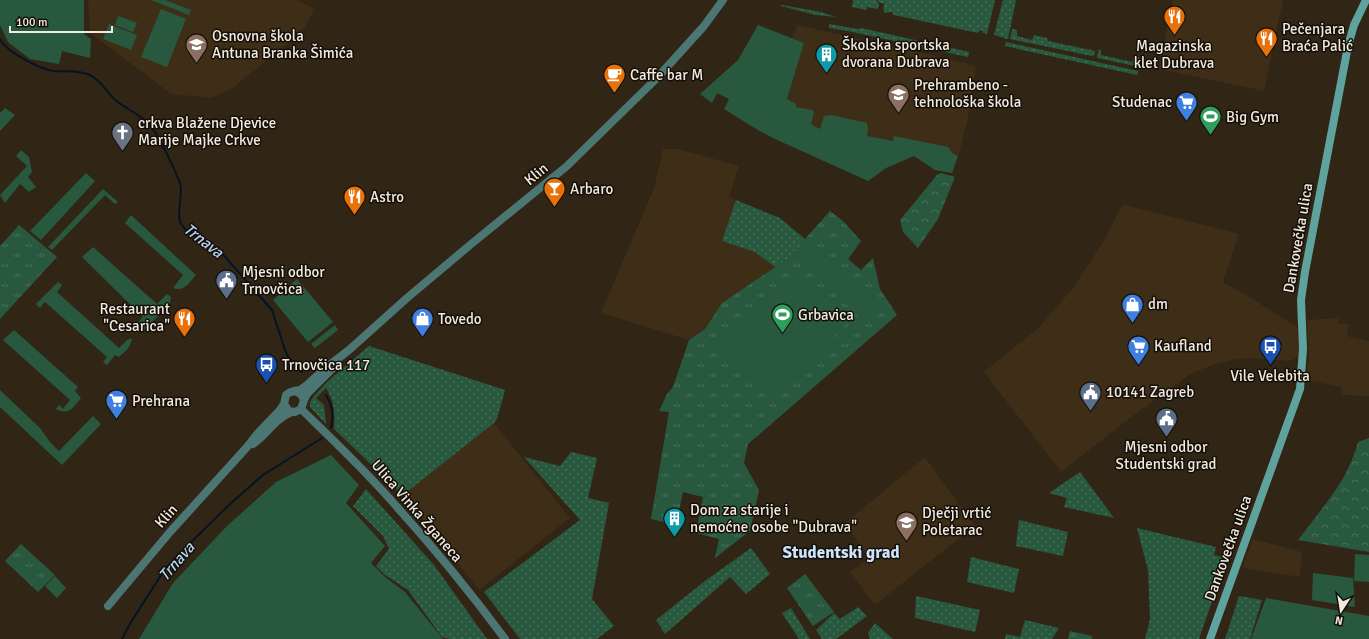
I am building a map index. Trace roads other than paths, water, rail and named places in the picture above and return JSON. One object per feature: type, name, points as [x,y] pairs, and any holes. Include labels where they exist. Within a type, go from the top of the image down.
[{"type":"main road","name":"Dankovečka ulica","points":[[1210,639],[1300,389],[1304,349],[1301,300],[1304,272],[1348,46],[1354,25],[1366,0]]},
{"type":"street","name":"Klin","points":[[294,391],[305,387],[470,245],[567,166],[657,78],[704,26],[723,0]]},
{"type":"street","name":"Klin","points":[[304,400],[307,394],[349,350]]},
{"type":"street","points":[[294,391],[299,393],[304,400],[301,409],[298,411],[292,412],[287,409],[284,404],[286,395],[294,391]]},
{"type":"street","name":"Klin","points":[[108,606],[170,532],[258,433],[278,413],[284,404]]},
{"type":"street","name":"Ulica Vinka Žganeca","points":[[301,409],[397,506],[466,588],[505,639]]},
{"type":"street","name":"Klin","points":[[247,447],[261,438],[280,419],[292,412]]},
{"type":"waterway","name":"Trnava","points":[[0,39],[3,44],[16,54],[40,67],[54,71],[86,73],[94,77],[116,101],[147,122],[161,142],[180,183],[180,222],[185,229],[219,250],[272,310],[285,350],[289,358],[302,372]]},
{"type":"waterway","name":"Trnava","points":[[326,395],[332,411],[331,428]]},
{"type":"waterway","name":"Trnava","points":[[122,639],[131,622],[165,569],[186,547],[230,504],[263,475],[322,438]]},
{"type":"place","name":"Magazinska klet Dubrava","points":[[1174,36]]},
{"type":"place","name":"Pečenjara Braća Palić","points":[[1266,58]]},
{"type":"place","name":"Osnovna škola Antuna Branka Šimića","points":[[197,64]]},
{"type":"place","name":"Školska sportska dvorana Dubrava","points":[[826,74]]},
{"type":"place","name":"Caffe bar M","points":[[614,94]]},
{"type":"place","name":"Prehrambeno - tehnološka škola","points":[[898,114]]},
{"type":"place","name":"Studenac","points":[[1187,122]]},
{"type":"place","name":"Big Gym","points":[[1211,136]]},
{"type":"place","name":"crkva Blažene Djevice Marije Majke Crkve","points":[[122,152]]},
{"type":"place","name":"Arbaro","points":[[555,208]]},
{"type":"place","name":"Astro","points":[[354,216]]},
{"type":"place","name":"Mjesni odbor Trnovčica","points":[[226,300]]},
{"type":"place","name":"dm","points":[[1132,324]]},
{"type":"place","name":"Grbavica","points":[[783,334]]},
{"type":"place","name":"Restaurant \"Cesarica\"","points":[[185,338]]},
{"type":"place","name":"Tovedo","points":[[423,338]]},
{"type":"place","name":"Kaufland","points":[[1138,366]]},
{"type":"place","name":"Vile Velebita","points":[[1270,366]]},
{"type":"place","name":"Trnovčica 117","points":[[267,384]]},
{"type":"place","name":"10141 Zagreb","points":[[1090,412]]},
{"type":"place","name":"Prehrana","points":[[117,420]]},
{"type":"place","name":"Mjesni odbor Studentski grad","points":[[1166,438]]},
{"type":"place","name":"Dom za starije i nemoćne osobe \"Dubrava\"","points":[[675,538]]},
{"type":"place","name":"Dječji vrtić Poletarac","points":[[907,542]]},
{"type":"district","name":"Studentski grad","points":[[841,552]]}]
